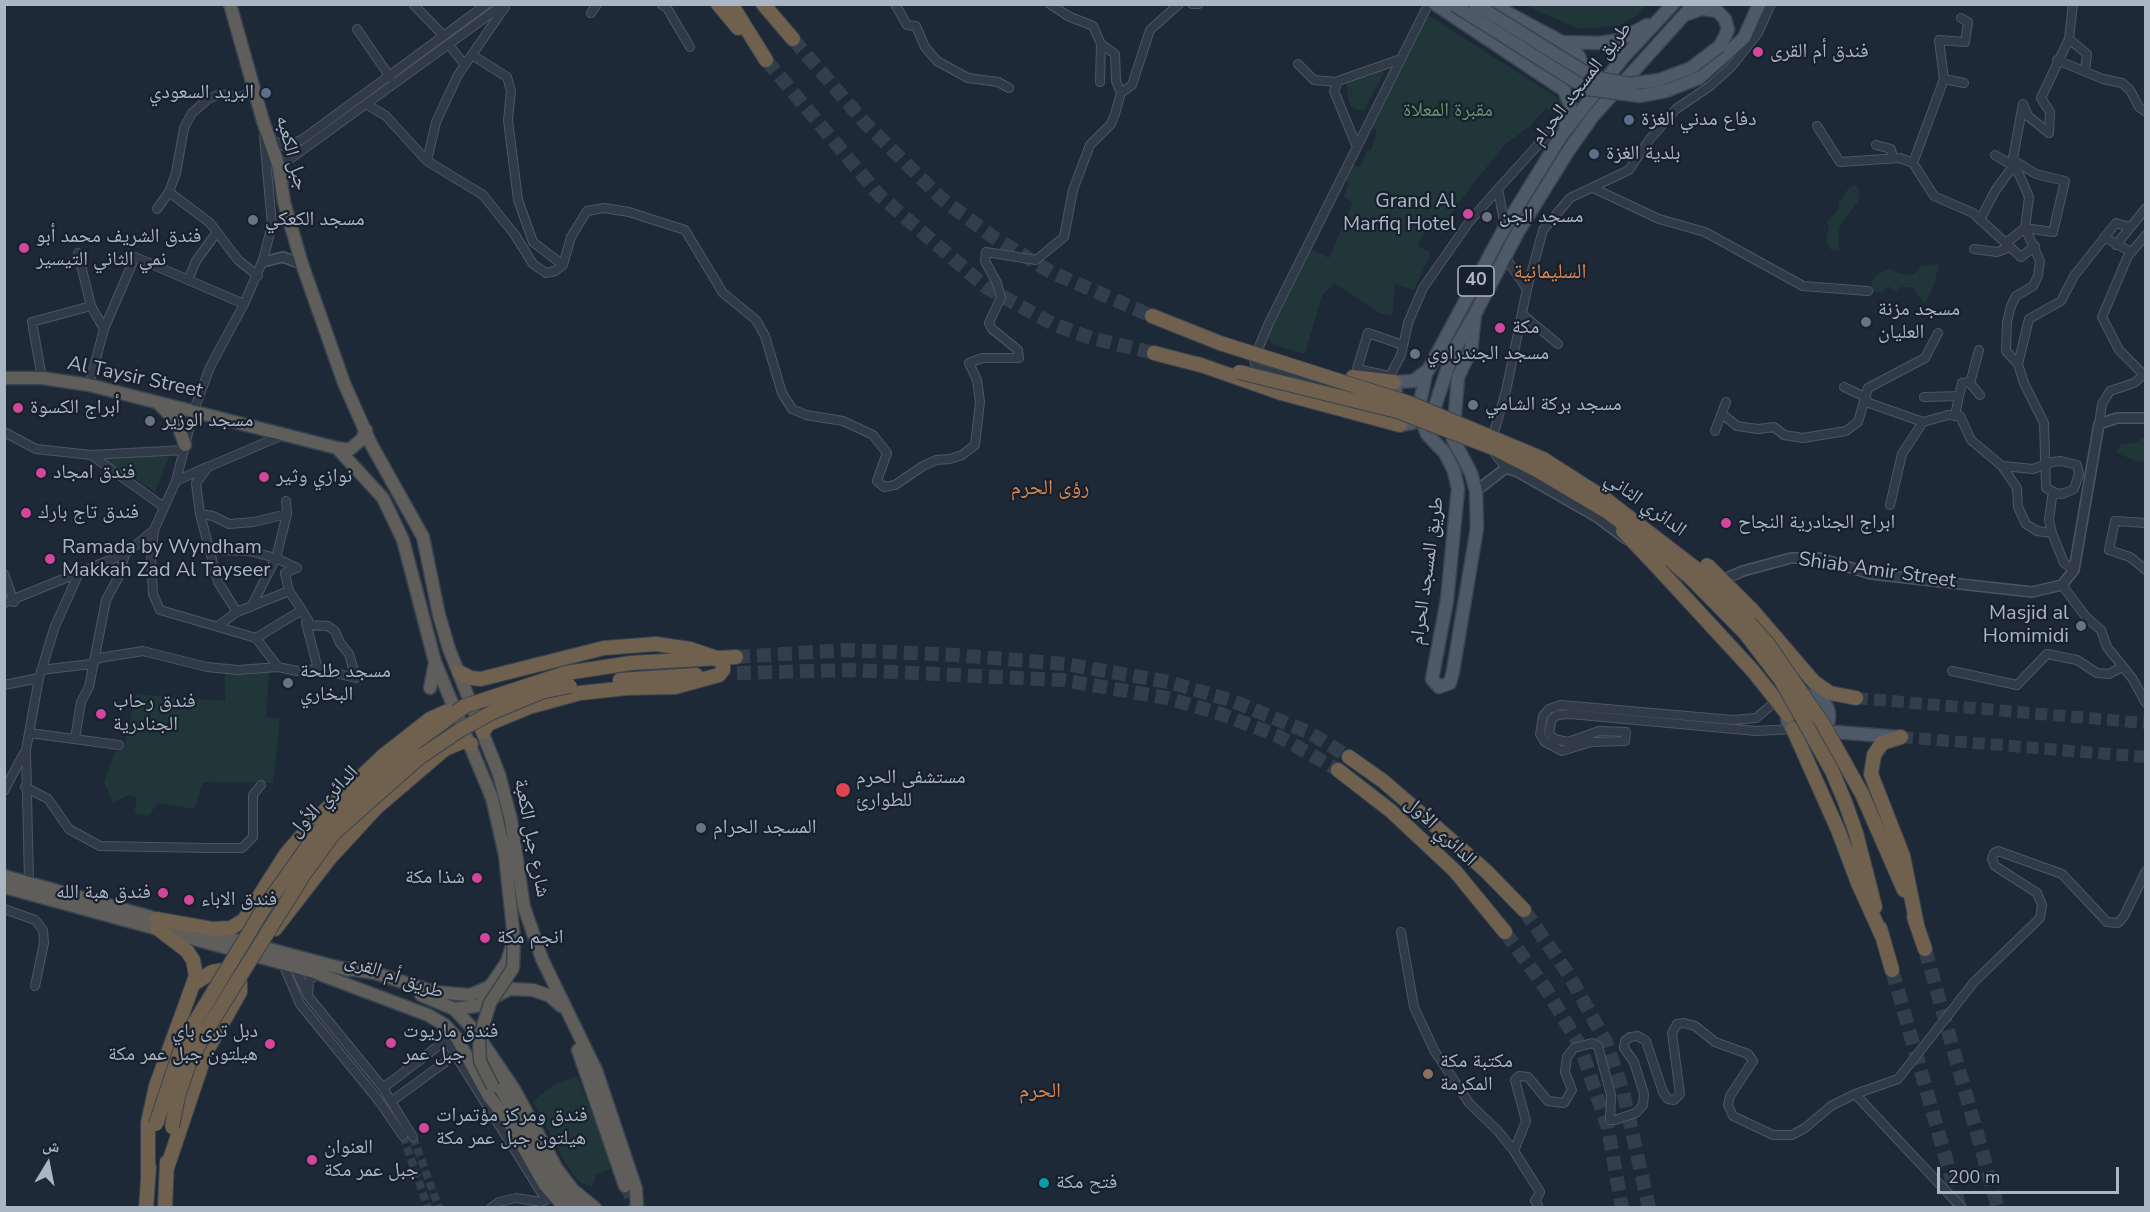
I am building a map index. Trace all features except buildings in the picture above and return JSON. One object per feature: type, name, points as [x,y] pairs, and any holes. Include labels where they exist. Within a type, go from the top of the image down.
[{"type":"highway","name":"جبل الكعبه","points":[[230,4],[263,121],[279,167],[284,202],[302,264],[344,383],[371,444]]},
{"type":"highway","points":[[718,4],[766,60]]},
{"type":"highway","points":[[731,4],[752,41]]},
{"type":"highway","points":[[763,4],[793,39]]},
{"type":"highway","points":[[770,4],[779,22]]},
{"type":"highway","name":"الدائري الثاني","points":[[1152,316],[1409,403],[1539,464],[1605,504],[1654,547],[1699,572],[1736,607],[1768,644],[1823,724],[1862,794],[1925,949]]},
{"type":"highway","points":[[1222,339],[1353,377],[1392,379]]},
{"type":"highway","name":"الدائري الثاني","points":[[1154,353],[1238,376],[1397,411],[1539,464]]},
{"type":"highway","points":[[1238,376],[1400,425]]},
{"type":"highway","name":"Al Taysir Street","points":[[4,378],[42,378],[89,385],[338,448]]},
{"type":"highway","points":[[158,403],[177,422],[184,447]]},
{"type":"highway","points":[[338,448],[349,450],[362,439],[366,430]]},
{"type":"highway","name":"شارع جبل الكعبة","points":[[371,444],[409,508],[423,537],[439,615],[499,774],[511,820],[524,907],[542,959],[596,1070],[636,1189],[637,1208]]},
{"type":"highway","name":"شارع جبل الكعبة","points":[[338,448],[383,498],[403,540],[435,662],[492,798],[505,855],[514,939],[507,963],[489,987]]},
{"type":"highway","points":[[1605,504],[1636,547],[1754,671],[1775,702],[1788,715]]},
{"type":"highway","points":[[1605,504],[1657,528],[1699,572],[1753,611],[1814,682],[1830,693],[1856,698]]},
{"type":"highway","name":"الدائري الثاني","points":[[1699,572],[1781,680],[1832,771],[1863,855],[1892,970]]},
{"type":"highway","points":[[459,672],[471,678],[482,679],[604,648],[656,644],[690,649],[717,658],[723,664],[723,670],[719,675],[675,687],[627,688],[580,693],[529,707],[488,724],[483,732]]},
{"type":"highway","name":"الدائري الأول","points":[[146,1208],[152,1124],[181,1049],[195,1022],[293,865],[318,832],[378,775],[417,741],[465,706],[631,663],[736,657]]},
{"type":"highway","points":[[430,688],[435,662]]},
{"type":"highway","name":"الدائري الأول","points":[[165,1208],[172,1126],[178,1096],[189,1064],[226,996],[304,874],[334,833],[420,757],[493,712],[568,679],[737,674]]},
{"type":"highway","points":[[157,924],[212,929],[231,928],[244,920],[286,854],[317,818],[384,755],[430,719],[465,706]]},
{"type":"highway","points":[[1793,729],[1882,936]]},
{"type":"highway","points":[[1901,737],[1882,743],[1874,755],[1871,774],[1903,856],[1917,925]]},
{"type":"highway","points":[[261,943],[330,858],[376,808],[445,749],[464,741],[471,744]]},
{"type":"highway","name":"الدائري الأول","points":[[1349,757],[1383,781],[1426,818],[1486,871],[1524,910]]},
{"type":"highway","name":"الدائري الأول","points":[[1338,770],[1391,811],[1455,871],[1505,932]]},
{"type":"highway","name":"طريق أم القرى","points":[[4,876],[313,973],[412,1008],[445,1025],[457,1038],[488,1095],[508,1122],[544,1184],[565,1208]]},
{"type":"highway","name":"طريق أم القرى","points":[[4,887],[342,968],[375,973],[448,995],[470,995],[489,987]]},
{"type":"highway","points":[[152,1124],[168,1047],[195,983],[193,960],[187,951],[157,924]]},
{"type":"highway","points":[[508,1122],[480,1061],[479,1039],[490,1003],[513,968],[514,939]]},
{"type":"highway","name":"طريق أم القرى","points":[[342,968],[454,1009],[474,1030],[514,1089],[557,1169],[573,1190],[595,1208]]},
{"type":"highway","points":[[167,1168],[206,1052],[240,992],[240,983],[233,973],[223,970],[212,972],[195,983]]},
{"type":"highway","name":"طريق أم القرى","points":[[313,973],[370,985],[415,1001],[448,1016],[464,1028],[559,1187],[578,1208]]},
{"type":"highway","name":"طريق أم القرى","points":[[454,1009],[476,1006],[510,989],[533,990],[550,996]]},
{"type":"highway","points":[[550,996],[568,1011]]},
{"type":"highway","points":[[550,996],[570,1029],[591,1082],[625,1186]]},
{"type":"main road","points":[[1454,4],[1587,89],[1640,96],[1666,91],[1699,78],[1744,38],[1759,4]]},
{"type":"main road","points":[[1475,4],[1593,77],[1629,84],[1659,80],[1691,68],[1720,46],[1728,30],[1725,19],[1717,11],[1702,9],[1683,16]]},
{"type":"main road","points":[[1491,4],[1562,42],[1579,56],[1582,65],[1580,79],[1569,86],[1552,81]]},
{"type":"main road","points":[[1562,42],[1600,43],[1620,40],[1638,31],[1672,4]]},
{"type":"main road","name":"طريق المسجد الحرام","points":[[1672,4],[1622,59],[1563,131],[1505,227],[1428,370],[1420,393],[1418,411],[1427,434],[1445,453],[1454,471],[1458,489],[1447,600],[1432,679],[1439,687],[1450,683],[1477,528],[1476,491],[1471,473],[1453,439],[1458,377],[1471,350],[1475,314],[1505,257],[1561,163],[1593,116],[1694,4]]},
{"type":"main road","points":[[1430,6],[1564,90],[1569,98],[1569,115],[1563,131]]},
{"type":"main road","points":[[1400,425],[1428,415],[1435,406],[1442,378],[1453,351],[1475,314]]},
{"type":"main road","points":[[1378,419],[1388,413],[1394,403],[1396,393],[1392,379],[1413,381],[1428,370],[1433,381],[1442,378]]},
{"type":"main road","points":[[1400,425],[1427,434]]},
{"type":"main road","points":[[1856,698],[1802,696],[1791,704],[1788,715],[1793,729],[1810,736],[1822,731],[1901,737]]},
{"type":"main road","points":[[1820,698],[1829,714],[1822,731]]},
{"type":"street","points":[[412,4],[444,36]]},
{"type":"street","points":[[269,138],[286,147],[291,146],[390,77],[487,4]]},
{"type":"street","points":[[279,167],[505,4]]},
{"type":"street","points":[[427,161],[436,122],[465,64],[505,4]]},
{"type":"street","points":[[591,13],[597,4]]},
{"type":"street","points":[[661,4],[667,8],[690,47]]},
{"type":"street","points":[[895,4],[907,25],[916,26],[926,47],[937,61],[968,78],[998,82],[1009,88]]},
{"type":"street","points":[[1050,4],[1068,16],[1093,26],[1101,44],[1100,82]]},
{"type":"street","points":[[366,104],[386,116],[427,161],[483,195],[515,235],[533,264],[546,273],[555,271],[563,265],[571,237],[587,211],[604,207],[629,212],[685,230],[723,293],[756,320],[765,336],[782,393],[792,409],[806,415],[843,421],[873,435],[887,453],[877,481],[884,487],[895,485],[923,465],[936,460],[950,459],[975,445],[980,402],[977,380],[969,363],[982,358],[1019,358],[1018,350],[988,323],[1001,297],[997,283],[985,261],[986,252],[1036,260],[1064,237],[1073,190],[1090,145],[1111,124],[1121,93],[1132,85],[1150,30],[1179,4]]},
{"type":"street","points":[[1192,4],[1199,4]]},
{"type":"street","points":[[1636,547],[1597,517],[1518,472],[1506,468],[1492,451],[1490,443],[1506,391],[1527,289],[1543,230],[1570,198],[1629,170],[1649,140],[1676,109],[1710,86],[1732,66],[1758,33],[1771,4]]},
{"type":"street","points":[[2002,466],[2033,469],[2047,464],[2061,461],[2077,465],[2079,474],[2074,489],[2062,494],[2046,488],[2047,464],[2044,423],[2024,383],[2018,364],[2006,351],[2007,322],[2016,296],[2033,286],[2038,276],[2040,261],[2025,228],[2029,197],[2013,158],[2023,104],[2028,116],[2049,133],[2050,112],[2041,98],[2057,60],[2069,39],[2073,4]]},
{"type":"street","points":[[1394,403],[1256,368],[1254,359],[1269,323],[1401,59],[1430,6]]},
{"type":"street","points":[[1913,163],[1944,79],[1939,40],[1965,42],[1968,22],[1961,18]]},
{"type":"street","points":[[357,29],[390,77]]},
{"type":"street","points":[[2069,39],[2087,54],[2085,71]]},
{"type":"street","points":[[1101,44],[1115,54],[1116,81],[1121,93]]},
{"type":"street","points":[[449,45],[465,64]]},
{"type":"street","points":[[472,54],[507,77],[511,91],[508,120],[518,200],[533,242],[563,265]]},
{"type":"street","points":[[1298,64],[1314,80],[1337,82],[1401,59]]},
{"type":"street","points":[[2057,60],[2103,79],[2122,83],[2130,90],[2139,107],[2145,112]]},
{"type":"street","points":[[1944,79],[1964,83]]},
{"type":"street","points":[[1337,82],[1335,91],[1357,147]]},
{"type":"street","points":[[157,209],[169,192],[182,148],[184,128],[192,113],[208,99],[220,94],[238,97],[256,92]]},
{"type":"street","points":[[263,121],[272,225],[258,276],[210,367],[194,410],[176,481],[154,530],[151,560],[153,594],[160,610],[256,638],[278,667]]},
{"type":"street","points":[[1817,126],[1840,162],[1893,158],[1913,163],[1934,196],[1973,213],[2021,257],[2035,246]]},
{"type":"street","points":[[1403,345],[1368,333],[1357,369],[1392,379],[1403,345],[1408,323],[1423,288],[1469,222],[1498,189],[1554,127],[1563,131]]},
{"type":"street","points":[[1876,145],[1891,149],[1893,158]]},
{"type":"street","points":[[1974,249],[1996,252],[2005,249],[2007,243],[2025,228],[2053,232],[2065,181],[2036,174],[1995,155]]},
{"type":"street","points":[[1980,220],[1995,191],[2015,164]]},
{"type":"street","points":[[1593,188],[1659,219],[1705,232],[1803,286],[1868,291]]},
{"type":"street","points":[[1498,189],[1505,227]]},
{"type":"street","points":[[169,192],[210,223],[238,260],[258,276]]},
{"type":"street","points":[[2116,244],[2145,208]]},
{"type":"street","points":[[2018,364],[2029,319],[2061,301],[2074,276],[2116,223],[2130,227]]},
{"type":"street","points":[[188,280],[196,261],[217,232]]},
{"type":"street","points":[[2145,235],[2131,252],[2102,317],[2119,350],[2145,374],[2134,382],[2110,391],[2102,404],[2074,570],[2062,585],[2086,617],[2101,630],[2108,647],[2132,678],[2145,703]]},
{"type":"street","points":[[2104,237],[2131,252]]},
{"type":"street","points":[[78,253],[91,306],[104,329]]},
{"type":"street","points":[[89,385],[104,329],[135,257],[244,304]]},
{"type":"street","points":[[262,262],[283,257],[302,264]]},
{"type":"street","points":[[1505,257],[1527,289]]},
{"type":"street","points":[[42,378],[32,322],[91,306]]},
{"type":"street","points":[[1522,314],[1558,344]]},
{"type":"street","points":[[1722,414],[1737,426],[1758,429],[1774,427],[1784,435],[1803,438],[1846,431],[1858,422],[1864,409],[1868,388],[1925,358],[1938,333]]},
{"type":"street","points":[[1970,383],[1979,350]]},
{"type":"street","points":[[1955,416],[1962,383],[1970,383]]},
{"type":"street","points":[[1970,383],[1980,396]]},
{"type":"street","points":[[1844,387],[1865,397],[1869,403],[1923,422],[1948,415],[1960,416],[1971,440],[2002,466],[2017,488],[2018,507],[2025,524],[2037,531],[2052,533]]},
{"type":"street","points":[[1924,398],[1959,396]]},
{"type":"street","points":[[1715,431],[1726,402]]},
{"type":"street","points":[[2099,424],[2117,418],[2145,418]]},
{"type":"street","points":[[1890,505],[1902,454],[1923,422]]},
{"type":"street","points":[[4,432],[36,449],[91,455],[184,447]]},
{"type":"street","points":[[176,481],[283,435]]},
{"type":"street","points":[[91,455],[164,507]]},
{"type":"street","points":[[208,467],[196,483],[200,514],[218,582],[237,612]]},
{"type":"street","points":[[1476,491],[1506,468]]},
{"type":"street","points":[[2056,493],[2049,506],[2052,533],[2064,563],[2074,570]]},
{"type":"street","points":[[251,606],[276,558],[287,514],[286,501]]},
{"type":"street","points":[[200,514],[213,516],[229,524],[254,522],[287,514]]},
{"type":"street","points":[[2145,523],[2115,521],[2109,550],[2130,557],[2145,570]]},
{"type":"street","points":[[4,603],[14,602],[125,554],[154,530]]},
{"type":"street","points":[[209,550],[249,551],[276,558],[297,568],[285,573],[289,591],[308,620],[307,625],[318,669]]},
{"type":"street","points":[[75,739],[81,702],[88,687],[106,600],[119,576],[125,554]]},
{"type":"street","name":"Shiab Amir Street","points":[[1691,616],[1729,577],[1791,558],[1819,558],[1871,574],[2032,592],[2062,585]]},
{"type":"street","points":[[29,882],[25,787],[26,750],[40,674],[55,626],[79,573]]},
{"type":"street","points":[[4,574],[14,602]]},
{"type":"street","points":[[218,626],[237,612],[289,591]]},
{"type":"street","points":[[256,638],[302,610]]},
{"type":"street","points":[[4,685],[40,674],[91,664],[99,658],[143,651],[207,667],[238,670],[278,667],[297,671],[318,669],[356,678],[349,654],[340,643],[335,631],[328,626],[307,625]]},
{"type":"street","points":[[1952,671],[2017,685],[2047,654],[2077,660],[2097,674],[2109,674],[2122,667]]},
{"type":"street","points":[[1775,702],[1756,718],[1733,720],[1561,705],[1549,709],[1540,724],[1540,734],[1545,742],[1562,751],[1591,742],[1626,737],[1599,731],[1560,742],[1549,733],[1549,726],[1557,715],[1570,714],[1756,730],[1793,729]]},
{"type":"street","points":[[29,733],[119,744]]},
{"type":"street","points":[[4,791],[26,750]]},
{"type":"street","points":[[25,787],[48,799],[69,829],[100,846],[242,848],[253,837],[253,795],[261,784]]},
{"type":"street","points":[[1514,1151],[1526,1121],[1516,1087],[1515,1080],[1519,1076],[1528,1077],[1548,1101],[1564,1103],[1572,1090],[1565,1072],[1567,1057],[1575,1048],[1592,1042],[1598,1046],[1611,1095],[1610,1120],[1615,1120],[1635,1113],[1643,1105],[1644,1094],[1634,1062],[1624,1048],[1625,1041],[1630,1036],[1638,1036],[1646,1041],[1663,1092],[1668,1099],[1674,1100],[1680,1094],[1672,1033],[1677,1024],[1684,1023],[1695,1026],[1715,1042],[1748,1054],[1753,1061],[1730,1096],[1728,1105],[1733,1116],[1773,1134],[1792,1135],[1805,1128],[1831,1106],[1855,1094],[1898,1079],[1974,982],[2040,918],[2042,905],[2037,893],[1995,866],[1992,859],[1994,853],[1998,851],[2062,874],[2107,922],[2118,923],[2124,916],[2145,871]]},
{"type":"street","points":[[4,909],[35,920],[43,930],[44,943],[35,986]]},
{"type":"street","points":[[1401,932],[1414,1007],[1434,1050],[1469,1103],[1498,1131],[1514,1151],[1540,1192],[1536,1203]]},
{"type":"street","points":[[289,966],[308,996],[387,1094],[413,1137]]},
{"type":"street","points":[[289,966],[300,1004],[378,1101],[403,1136]]},
{"type":"street","points":[[308,996],[309,981],[313,973]]},
{"type":"street","points":[[378,1101],[446,1040],[546,1200],[540,1202],[516,1198],[499,1202],[491,1208]]},
{"type":"street","points":[[387,1094],[455,1055]]},
{"type":"street","points":[[1855,1094],[1962,1208]]},
{"type":"green space","points":[[1525,5],[1647,5],[1638,15],[1618,26],[1579,29]]},
{"type":"green space","name":"مقبرة المعلاة","points":[[1428,15],[1561,100],[1561,105],[1555,113],[1546,108],[1530,126],[1504,145],[1454,209],[1441,234],[1427,228],[1417,246],[1431,253],[1414,290],[1395,284],[1392,316],[1380,313],[1334,283],[1322,295],[1305,354],[1272,344],[1267,336],[1310,249],[1329,258],[1353,202],[1344,197],[1348,186],[1346,172],[1351,164],[1360,167],[1367,151],[1371,151],[1377,130],[1369,125],[1422,18]]},
{"type":"green space","name":"مقبرة المعلاة","points":[[1379,69],[1384,72],[1364,111],[1350,107],[1345,79],[1354,81],[1355,75],[1369,77],[1371,70]]},
{"type":"green space","points":[[1856,184],[1860,195],[1839,228],[1840,250],[1832,251],[1826,242],[1829,227],[1827,222],[1839,208],[1838,204],[1848,189]]},
{"type":"green space","points":[[1939,264],[1934,285],[1925,304],[1913,287],[1901,287],[1896,292],[1888,286],[1882,292],[1870,292],[1873,279],[1880,273],[1891,269],[1901,274],[1913,275],[1921,266]]},
{"type":"green space","points":[[2144,437],[2145,461],[2138,462],[2117,453],[2120,444],[2135,443]]},
{"type":"green space","points":[[170,454],[155,492],[107,461],[109,457]]},
{"type":"green space","points":[[225,671],[269,672],[266,717],[280,719],[273,783],[203,782],[194,809],[158,803],[148,816],[134,813],[137,797],[128,795],[113,803],[104,782],[115,752],[124,749],[136,694],[225,701]]},
{"type":"green space","points":[[577,1076],[606,1148],[611,1169],[596,1174],[592,1187],[579,1182],[565,1163],[533,1101],[552,1086]]},
{"type":"tunnel","points":[[793,39],[865,123],[942,199],[993,237],[1051,272],[1152,316]]},
{"type":"tunnel","points":[[766,60],[878,194],[987,288],[1053,324],[1091,338],[1154,353]]},
{"type":"tunnel","points":[[736,657],[846,650],[955,655],[1066,664],[1169,682],[1233,701],[1310,733],[1349,757]]},
{"type":"tunnel","points":[[737,673],[852,670],[1063,680],[1167,698],[1221,714],[1278,736],[1338,770]]},
{"type":"tunnel","points":[[1856,698],[2146,723]]},
{"type":"tunnel","points":[[1901,737],[2146,757]]},
{"type":"tunnel","points":[[1524,910],[1569,975],[1606,1042],[1623,1091],[1649,1208]]},
{"type":"tunnel","points":[[1505,932],[1546,989],[1580,1046],[1608,1128],[1622,1208]]},
{"type":"tunnel","points":[[1925,949],[1998,1208]]},
{"type":"tunnel","points":[[1892,970],[1960,1208]]},
{"type":"tunnel","points":[[403,1136],[428,1208]]},
{"type":"tunnel","points":[[413,1137],[439,1208]]},
{"type":"tunnel","points":[[625,1186],[636,1208]]},
{"type":"place","name":"فندق أم القرى","points":[[1758,52]]},
{"type":"place","name":"البريد السعودي","points":[[266,93]]},
{"type":"place","name":"دفاع مدني الغزة","points":[[1629,120]]},
{"type":"place","name":"بلدية الغزة","points":[[1594,154]]},
{"type":"place","name":"Grand Al Marfiq Hotel","points":[[1468,214]]},
{"type":"place","name":"مسجد الجن","points":[[1487,217]]},
{"type":"place","name":"مسجد الكعكي","points":[[253,220]]},
{"type":"place","name":"فندق الشريف محمد أبو نمي الثاني التيسير","points":[[24,248]]},
{"type":"place","name":"مسجد مزنة العليان","points":[[1866,322]]},
{"type":"place","name":"مكة","points":[[1500,328]]},
{"type":"place","name":"مسجد الجندراوي","points":[[1415,354]]},
{"type":"place","name":"مسجد بركة الشامي","points":[[1473,405]]},
{"type":"place","name":"أبراج الكسوة","points":[[18,408]]},
{"type":"place","name":"مسجد الوزير","points":[[150,421]]},
{"type":"place","name":"فندق امجاد","points":[[41,473]]},
{"type":"place","name":"نوازي وثير","points":[[264,477]]},
{"type":"place","name":"فندق تاج بارك","points":[[26,513]]},
{"type":"place","name":"ابراج الجنادرية النجاح","points":[[1726,523]]},
{"type":"place","name":"Ramada by Wyndham Makkah Zad Al Tayseer","points":[[50,559]]},
{"type":"place","name":"Masjid al Homimidi","points":[[2081,626]]},
{"type":"place","name":"مسجد طلحة البخاري","points":[[288,683]]},
{"type":"place","name":"فندق رحاب الجنادرية","points":[[101,714]]},
{"type":"place","name":"مستشفى الحرم للطوارئ","points":[[843,790]]},
{"type":"place","name":"المسجد الحرام","points":[[701,828]]},
{"type":"place","name":"شذا مكة","points":[[477,878]]},
{"type":"place","name":"فندق هبة الله","points":[[163,893]]},
{"type":"place","name":"فندق الاباء","points":[[189,900]]},
{"type":"place","name":"انجم مكة","points":[[485,938]]},
{"type":"place","name":"فندق ماريوت جبل عمر","points":[[391,1043]]},
{"type":"place","name":"دبل ترى باي هيلتون جبل عمر مكة","points":[[270,1044]]},
{"type":"place","name":"مكتبة مكة المكرمة","points":[[1428,1074]]},
{"type":"place","name":"فندق ومركز مؤتمرات هيلتون جبل عمر مكة","points":[[424,1128]]},
{"type":"place","name":"العنوان جبل عمر مكة","points":[[312,1160]]},
{"type":"place","name":"فتح مكة","points":[[1044,1183]]},
{"type":"district","name":"السليمانية","points":[[1550,273]]},
{"type":"district","name":"رؤى الحرم","points":[[1050,489]]},
{"type":"district","name":"الحرم","points":[[1040,1092]]}]
